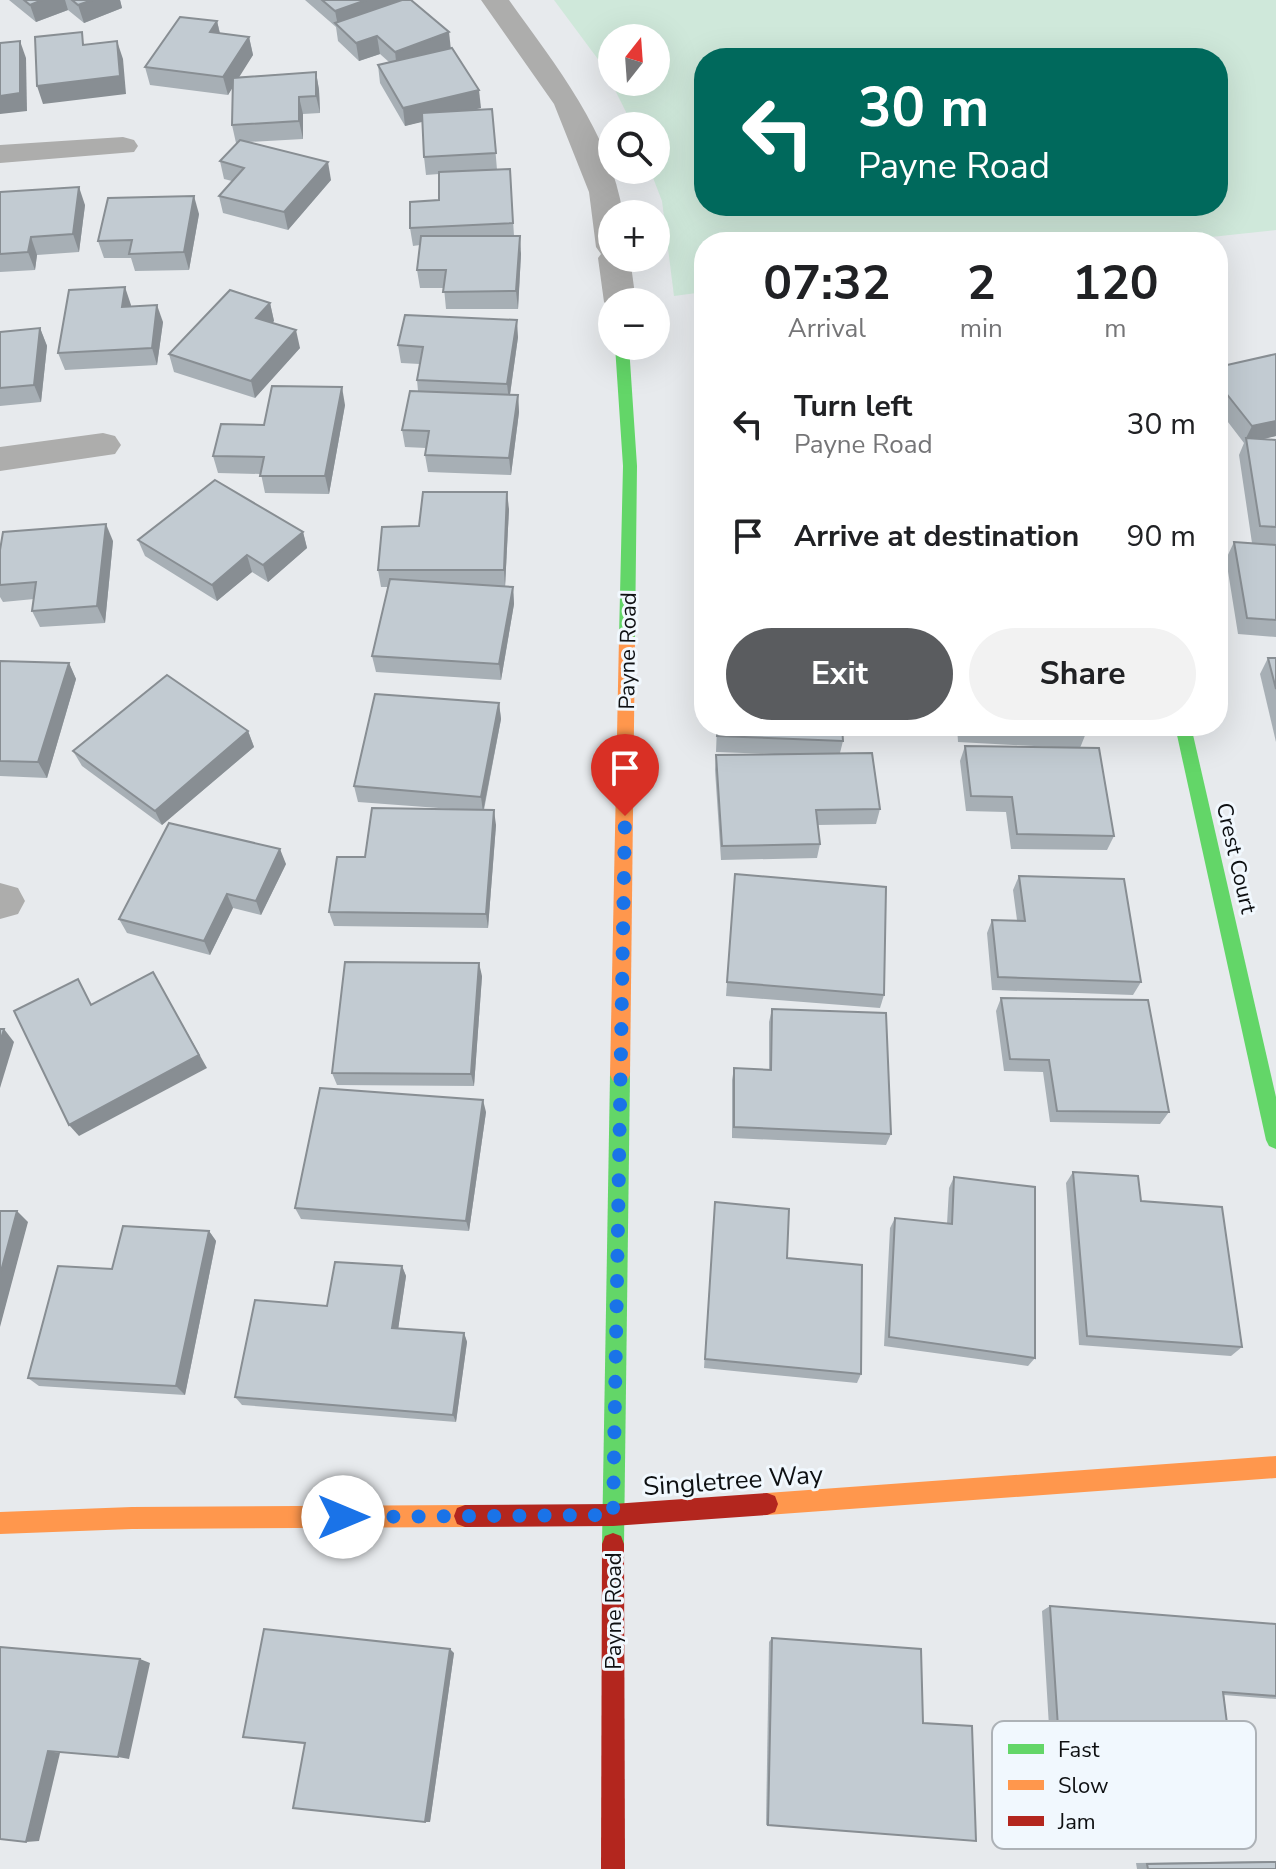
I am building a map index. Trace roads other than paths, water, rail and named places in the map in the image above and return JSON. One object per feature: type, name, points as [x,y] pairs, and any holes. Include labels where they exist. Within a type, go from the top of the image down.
[{"type":"street","points":[[495,0],[569,104],[605,200]]},
{"type":"street","points":[[0,154],[123,146]]},
{"type":"street","name":"Payne Road","points":[[613,1869],[613,1515],[630,466],[623,360]]},
{"type":"street","points":[[0,459],[103,445]]},
{"type":"street","name":"Crest Court","points":[[1185,736],[1276,1140]]},
{"type":"street","name":"Singletree Way","points":[[0,1523],[132,1518],[613,1515],[1276,1467]]}]
